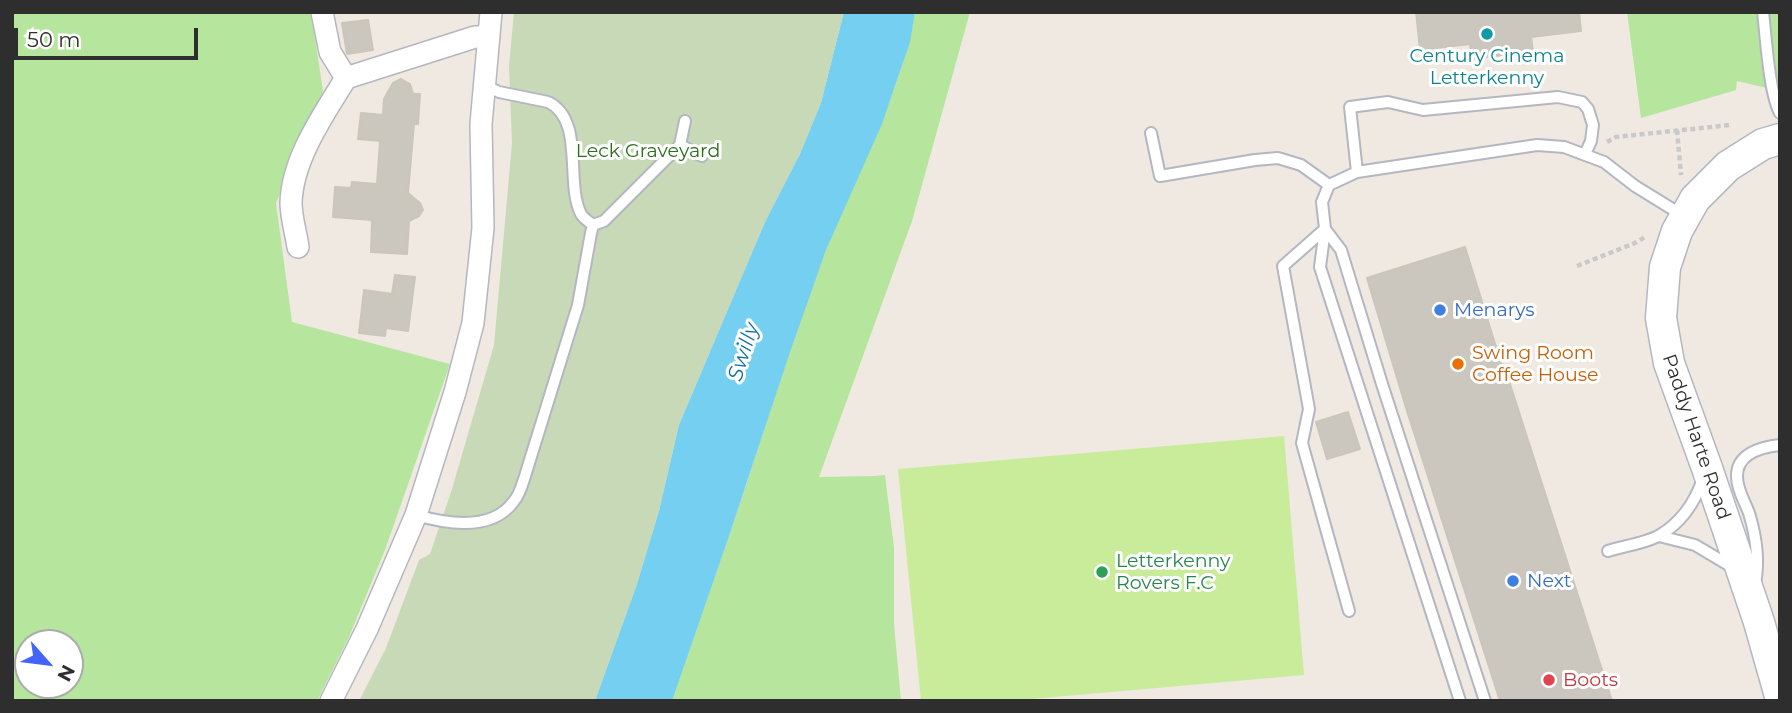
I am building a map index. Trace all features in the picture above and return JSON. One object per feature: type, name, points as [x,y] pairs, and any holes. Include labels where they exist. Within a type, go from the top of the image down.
[{"type":"main road","name":"Paddy Harte Road","points":[[1780,139],[1763,144],[1728,166],[1695,199],[1677,231],[1665,267],[1661,318],[1669,363],[1707,468],[1780,696]]},
{"type":"street","points":[[322,12],[330,52],[346,78]]},
{"type":"street","points":[[331,701],[367,629],[416,515],[455,392],[472,323],[483,228],[481,124],[491,12]]},
{"type":"street","points":[[298,247],[291,204],[296,171],[319,122],[346,78],[475,37],[489,37]]},
{"type":"lane","points":[[1763,12],[1772,83],[1780,113]]},
{"type":"lane","points":[[484,85],[499,92],[548,102],[562,112],[572,146],[578,206],[582,216],[593,225]]},
{"type":"lane","points":[[1357,172],[1350,107],[1388,102],[1423,110],[1558,97],[1581,102],[1588,109],[1593,125],[1591,141],[1585,154]]},
{"type":"lane","points":[[593,225],[604,222],[680,145],[685,121]]},
{"type":"lane","points":[[1151,133],[1160,176],[1278,158],[1301,165],[1329,185]]},
{"type":"lane","points":[[680,145],[702,156]]},
{"type":"lane","points":[[1460,701],[1320,267],[1325,229],[1322,202],[1329,185],[1357,172],[1537,145],[1564,147],[1604,162],[1635,186],[1685,216]]},
{"type":"lane","points":[[416,515],[445,522],[481,521],[492,518],[515,500],[525,476],[578,305],[593,225]]},
{"type":"lane","points":[[1325,229],[1283,266],[1309,409],[1302,443],[1349,611]]},
{"type":"lane","points":[[1325,229],[1342,250],[1382,384],[1485,701]]},
{"type":"lane","points":[[1659,536],[1695,545],[1731,566],[1752,590],[1756,579],[1758,550],[1737,479],[1738,471],[1746,456],[1778,445]]},
{"type":"lane","points":[[1608,551],[1659,536],[1678,521],[1697,496],[1707,468]]},
{"type":"path","points":[[1585,154],[1616,137],[1730,125]]},
{"type":"path","points":[[1677,130],[1682,181]]},
{"type":"path","points":[[1577,266],[1635,243],[1653,232]]},
{"type":"green space","points":[[12,12],[311,12],[323,91],[276,203],[292,322],[450,364],[385,550],[349,637],[317,701],[12,701]]},
{"type":"green space","name":"Leck Graveyard","points":[[514,12],[844,12],[821,103],[800,154],[766,220],[679,425],[659,511],[637,584],[595,701],[359,701],[386,648],[419,560],[430,554],[494,345],[512,143],[509,66]]},
{"type":"green space","points":[[915,12],[970,12],[912,221],[819,477],[885,475],[894,548],[894,624],[901,701],[672,701],[804,308],[889,103]]},
{"type":"green space","points":[[1627,12],[1780,12],[1780,91],[1737,81],[1736,90],[1641,118]]},
{"type":"green space","name":"Letterkenny Rovers F.C","points":[[1284,436],[1304,675],[1009,701],[921,701],[898,469]]},
{"type":"water","name":"Swilly","points":[[844,12],[915,12],[910,42],[882,124],[826,250],[672,701],[595,701],[637,584],[659,511],[679,425],[766,220],[800,154],[821,103]]},
{"type":"building","name":"Century Cinema Letterkenny","points":[[1416,12],[1579,12],[1581,31],[1531,37],[1533,51],[1472,59],[1470,44],[1420,50]]},
{"type":"building","points":[[368,20],[373,50],[347,54],[342,23]]},
{"type":"building","points":[[401,79],[410,84],[413,94],[420,94],[418,124],[414,124],[408,193],[420,203],[423,210],[419,216],[409,221],[407,254],[371,252],[372,220],[333,217],[335,187],[351,188],[352,182],[377,184],[380,141],[358,139],[361,113],[383,115],[384,99],[393,83]]},
{"type":"building","points":[[1465,247],[1612,701],[1500,701],[1367,278]]},
{"type":"building","points":[[395,275],[415,277],[408,331],[386,328],[385,336],[359,333],[364,290],[392,294]]},
{"type":"building","points":[[1348,412],[1360,449],[1327,459],[1316,422]]},
{"type":"place","name":"Century Cinema Letterkenny","points":[[1487,34]]},
{"type":"place","name":"Menarys","points":[[1440,310]]},
{"type":"place","name":"Swing Room Coffee House","points":[[1458,364]]},
{"type":"place","name":"Letterkenny Rovers F.C","points":[[1102,572]]},
{"type":"place","name":"Next","points":[[1513,581]]},
{"type":"place","name":"Boots","points":[[1549,680]]}]
